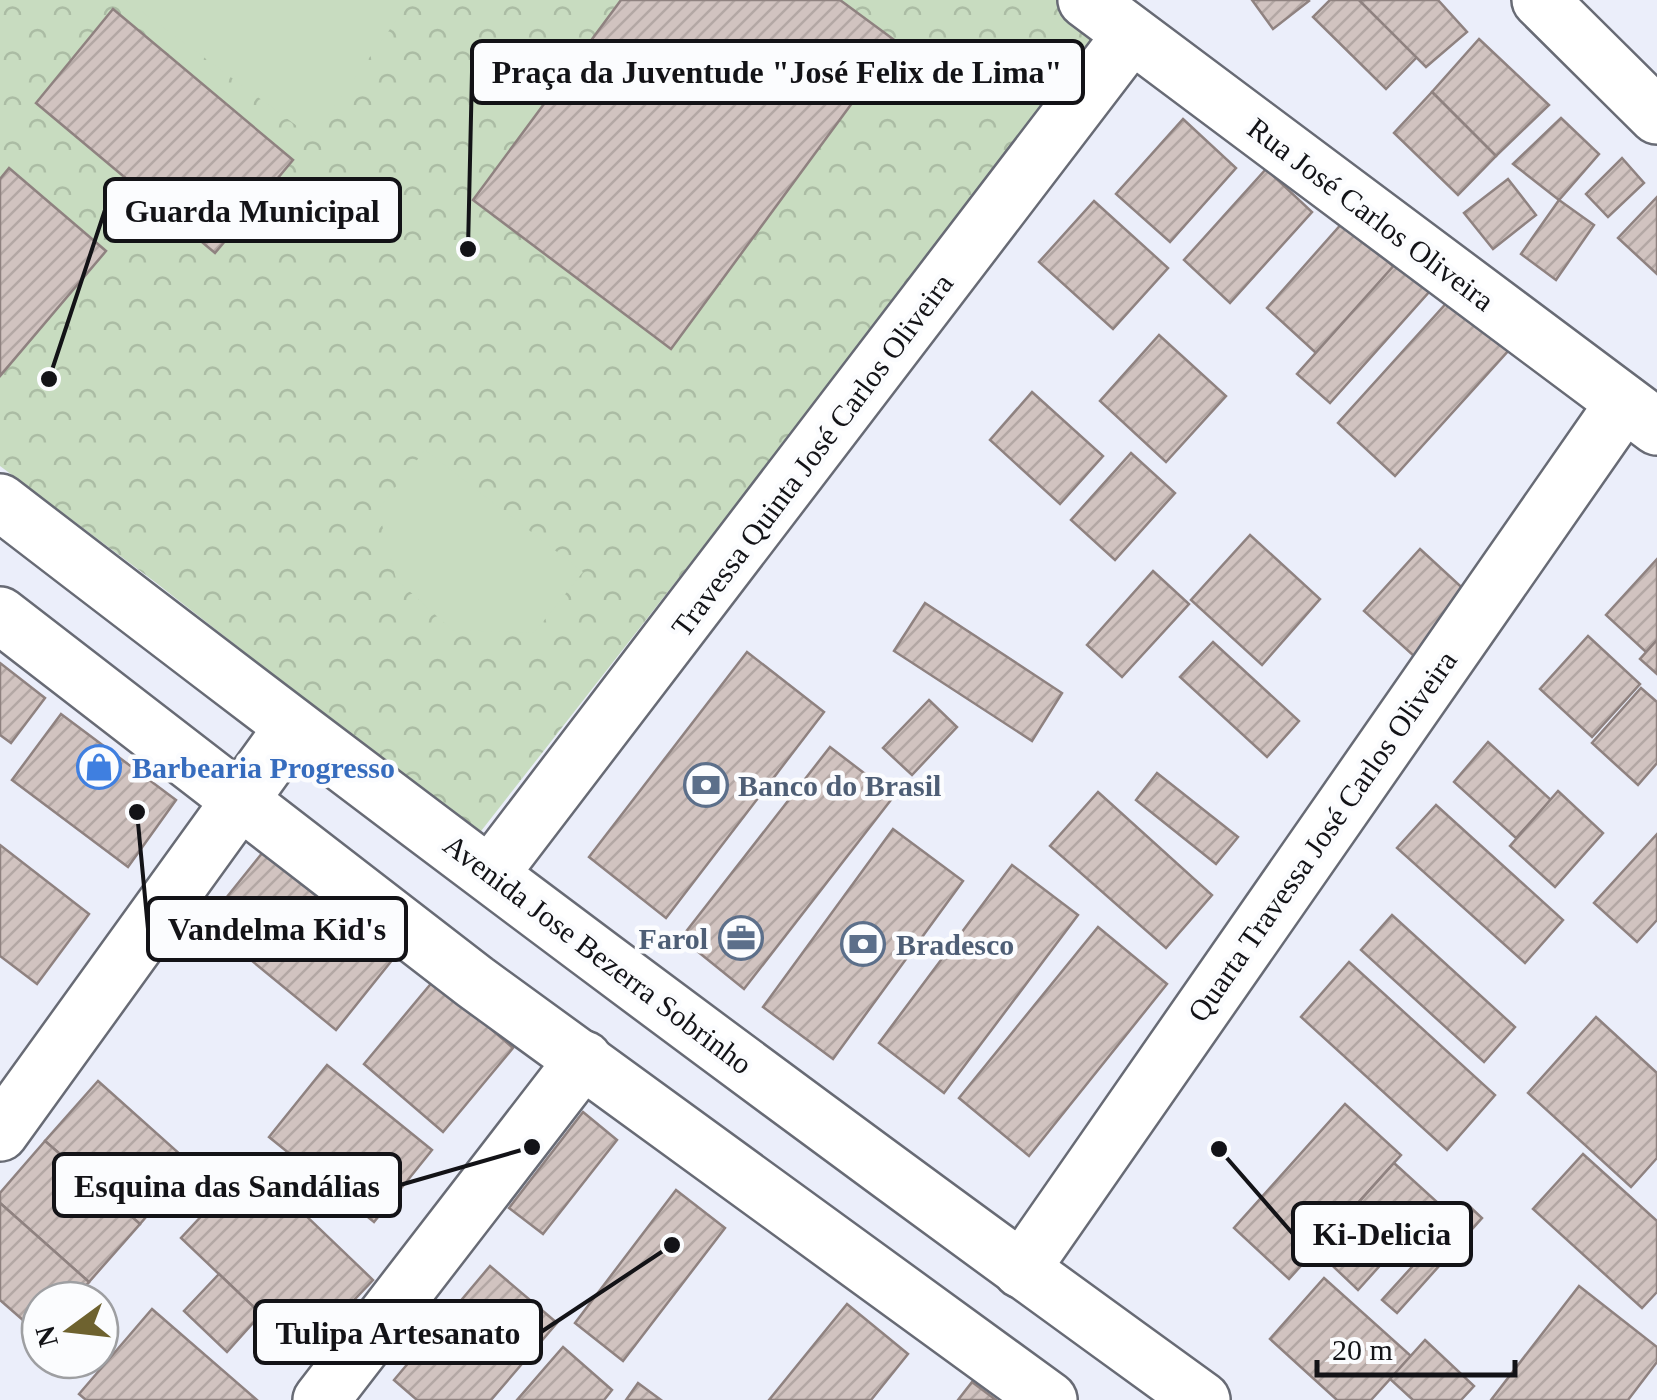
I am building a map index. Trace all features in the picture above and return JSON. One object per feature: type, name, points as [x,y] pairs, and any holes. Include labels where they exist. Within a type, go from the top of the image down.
[{"type":"street","name":"Rua José Carlos Oliveira","points":[[1086,0],[1640,415]]},
{"type":"street","points":[[1540,0],[1657,116]]},
{"type":"street","name":"Travessa Quinta José Carlos Oliveira","points":[[492,873],[1132,35]]},
{"type":"street","name":"Quarta Travessa José Carlos Oliveira","points":[[1021,1270],[1640,415]]},
{"type":"street","name":"Avenida Jose Bezerra Sobrinho","points":[[0,502],[293,727],[1021,1270],[1202,1400]]},
{"type":"street","points":[[0,615],[476,982],[1049,1400]]},
{"type":"street","points":[[0,1133],[293,727]]},
{"type":"street","points":[[320,1400],[584,1059]]},
{"type":"green space","points":[[0,0],[1066,0],[1105,32],[478,835],[0,466]]},
{"type":"green space","points":[[126,0],[411,0],[312,137]]},
{"type":"green space","points":[[425,450],[583,572],[534,633],[452,630],[396,579],[378,509]]},
{"type":"building","points":[[621,0],[840,0],[897,42],[671,349],[473,200]]},
{"type":"building","points":[[1252,0],[1308,0],[1309,1],[1273,29]]},
{"type":"building","points":[[1330,0],[1359,0],[1417,57],[1386,89],[1313,17]]},
{"type":"building","points":[[1359,0],[1438,0],[1467,32],[1426,67]]},
{"type":"building","points":[[113,9],[293,160],[215,253],[36,103]]},
{"type":"building","points":[[1479,39],[1549,105],[1496,156],[1432,92]]},
{"type":"building","points":[[1432,92],[1496,156],[1458,195],[1394,133]]},
{"type":"building","points":[[1561,118],[1599,154],[1559,200],[1513,164]]},
{"type":"building","points":[[1183,119],[1236,168],[1170,242],[1116,194]]},
{"type":"building","points":[[1622,158],[1644,183],[1608,217],[1586,194]]},
{"type":"building","points":[[9,168],[106,251],[0,376],[0,179]]},
{"type":"building","points":[[1266,169],[1312,212],[1230,303],[1184,260]]},
{"type":"building","points":[[1508,179],[1536,215],[1493,249],[1464,213]]},
{"type":"building","points":[[1657,197],[1657,274],[1618,238]]},
{"type":"building","points":[[1559,200],[1594,225],[1556,280],[1521,254]]},
{"type":"building","points":[[1094,201],[1168,268],[1113,329],[1039,262]]},
{"type":"building","points":[[1344,221],[1394,267],[1316,353],[1267,308]]},
{"type":"building","points":[[1397,262],[1429,292],[1330,403],[1297,374]]},
{"type":"building","points":[[1451,298],[1509,350],[1395,476],[1338,423]]},
{"type":"building","points":[[1159,335],[1226,396],[1166,462],[1100,401]]},
{"type":"building","points":[[1032,392],[1103,456],[1060,504],[990,440]]},
{"type":"building","points":[[1131,453],[1175,493],[1115,560],[1071,520]]},
{"type":"building","points":[[1250,535],[1320,599],[1262,665],[1191,600]]},
{"type":"building","points":[[1420,549],[1469,594],[1414,656],[1364,611]]},
{"type":"building","points":[[1657,559],[1657,640],[1646,652],[1606,615]]},
{"type":"building","points":[[1153,571],[1189,604],[1122,677],[1087,645]]},
{"type":"building","points":[[925,603],[1062,693],[1032,741],[894,651]]},
{"type":"building","points":[[1588,636],[1640,684],[1592,737],[1540,689]]},
{"type":"building","points":[[1657,640],[1657,674],[1640,659]]},
{"type":"building","points":[[1213,642],[1299,721],[1267,757],[1180,677]]},
{"type":"building","name":"Banco do Brasil","points":[[747,652],[824,712],[666,918],[589,857]]},
{"type":"building","points":[[0,663],[45,698],[11,743],[0,735]]},
{"type":"building","points":[[1641,688],[1657,702],[1657,763],[1638,785],[1592,743]]},
{"type":"building","points":[[929,700],[957,727],[912,775],[883,748]]},
{"type":"building","points":[[61,714],[176,800],[128,867],[12,780]]},
{"type":"building","points":[[1488,742],[1551,800],[1516,838],[1454,782]]},
{"type":"building","points":[[830,747],[894,796],[744,989],[681,938]]},
{"type":"building","points":[[1157,773],[1238,837],[1216,864],[1136,800]]},
{"type":"building","points":[[1558,791],[1603,833],[1555,887],[1510,846]]},
{"type":"building","points":[[1098,792],[1212,895],[1166,948],[1050,846]]},
{"type":"building","points":[[1436,805],[1563,920],[1525,963],[1397,848]]},
{"type":"building","name":"Bradesco","points":[[893,829],[963,881],[833,1059],[763,1007]]},
{"type":"building","points":[[1657,834],[1657,920],[1637,942],[1594,903]]},
{"type":"building","points":[[0,845],[89,914],[37,984],[0,956]]},
{"type":"building","points":[[263,852],[393,959],[336,1030],[206,923]]},
{"type":"building","points":[[1012,865],[1078,915],[944,1093],[879,1043]]},
{"type":"building","points":[[1392,915],[1515,1027],[1484,1062],[1361,950]]},
{"type":"building","points":[[1098,927],[1167,984],[1029,1156],[959,1098]]},
{"type":"building","points":[[1349,962],[1495,1095],[1447,1150],[1301,1017]]},
{"type":"building","points":[[434,980],[513,1048],[443,1132],[364,1064]]},
{"type":"building","points":[[1596,1017],[1657,1073],[1657,1158],[1631,1187],[1528,1093]]},
{"type":"building","points":[[327,1065],[432,1150],[374,1222],[269,1137]]},
{"type":"building","points":[[98,1081],[191,1164],[140,1224],[45,1141]]},
{"type":"building","points":[[1345,1104],[1401,1155],[1289,1279],[1234,1228]]},
{"type":"building","points":[[583,1112],[617,1140],[543,1234],[509,1208]]},
{"type":"building","points":[[45,1141],[140,1224],[87,1280],[0,1203],[0,1193]]},
{"type":"building","points":[[1583,1154],[1657,1221],[1657,1292],[1642,1308],[1533,1209]]},
{"type":"building","points":[[251,1163],[373,1280],[303,1354],[181,1238]]},
{"type":"building","points":[[1394,1163],[1437,1202],[1358,1290],[1316,1250]]},
{"type":"building","points":[[676,1190],[725,1228],[623,1361],[575,1323]]},
{"type":"building","points":[[0,1203],[87,1280],[20,1280],[20,1318],[0,1300]]},
{"type":"building","points":[[1468,1205],[1482,1218],[1397,1313],[1382,1300]]},
{"type":"building","points":[[490,1266],[557,1323],[491,1400],[417,1400],[394,1380]]},
{"type":"building","points":[[219,1274],[261,1314],[227,1352],[184,1311]]},
{"type":"building","points":[[1324,1278],[1411,1356],[1371,1400],[1337,1400],[1270,1339]]},
{"type":"building","points":[[1579,1286],[1657,1347],[1657,1362],[1628,1400],[1491,1400]]},
{"type":"building","points":[[847,1304],[908,1354],[871,1400],[769,1400]]},
{"type":"building","points":[[152,1309],[257,1400],[86,1400],[79,1394],[91,1380],[120,1380],[120,1346]]},
{"type":"building","points":[[1425,1340],[1474,1386],[1461,1400],[1413,1400],[1390,1379]]},
{"type":"building","points":[[563,1347],[612,1390],[604,1400],[517,1400]]},
{"type":"building","points":[[972,1382],[996,1400],[958,1400]]},
{"type":"building","points":[[638,1383],[661,1400],[626,1400]]},
{"type":"place","name":"Praça da Juventude \"José Felix de Lima\"","points":[[468,249]]},
{"type":"place","name":"Guarda Municipal","points":[[49,379]]},
{"type":"place","name":"Barbearia Progresso","points":[[99,767]]},
{"type":"place","name":"Banco do Brasil","points":[[706,785]]},
{"type":"place","name":"Vandelma Kid's","points":[[137,812]]},
{"type":"place","name":"Farol","points":[[741,938]]},
{"type":"place","name":"Bradesco","points":[[863,944]]},
{"type":"place","name":"Esquina das Sandálias","points":[[532,1147]]},
{"type":"place","name":"Ki-Delicia","points":[[1219,1149]]},
{"type":"place","name":"Tulipa Artesanato","points":[[672,1245]]}]
